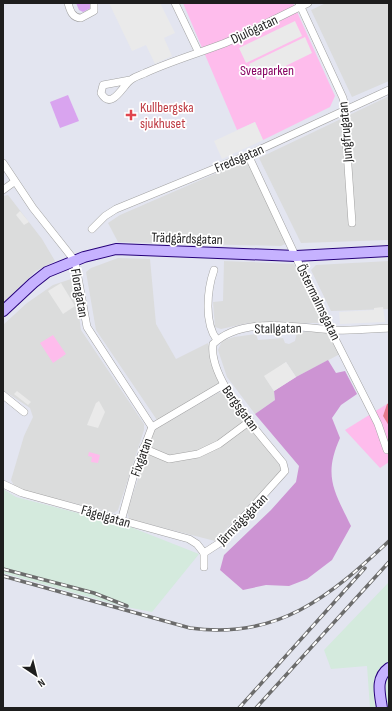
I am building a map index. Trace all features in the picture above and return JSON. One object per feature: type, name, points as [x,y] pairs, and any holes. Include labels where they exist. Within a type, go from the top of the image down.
[{"type":"street","points":[[68,3],[72,14],[78,18],[94,11],[94,3]]},
{"type":"street","points":[[175,3],[198,52]]},
{"type":"street","name":"Djulögatan","points":[[130,80],[198,52],[227,42],[299,5],[308,3]]},
{"type":"street","name":"Jungfrugatan","points":[[299,5],[343,98],[346,110],[345,122],[352,222]]},
{"type":"street","name":"Fredsgatan","points":[[92,229],[105,216],[116,209],[248,155],[389,90]]},
{"type":"street","name":"Östermalmsgatan","points":[[248,155],[331,330],[378,424],[387,450]]},
{"type":"street","name":"Floragatan","points":[[3,163],[14,182],[75,261],[87,327],[152,427]]},
{"type":"street","points":[[3,190],[14,182]]},
{"type":"street","name":"Trädgårdsgatan","points":[[3,311],[47,272],[96,253],[116,249],[296,256],[389,251]]},
{"type":"street","points":[[214,270],[209,283],[208,322],[212,333],[217,340]]},
{"type":"street","name":"Stallgatan","points":[[217,340],[236,331],[267,325],[331,330],[389,328]]},
{"type":"street","name":"Bergsgatan","points":[[217,340],[213,344],[212,350],[223,385],[283,463],[285,471]]},
{"type":"street","name":"Fixgatan","points":[[121,520],[143,448],[152,427],[223,385]]},
{"type":"street","points":[[3,395],[24,412]]},
{"type":"street","points":[[143,448],[169,459],[198,454],[219,444],[250,421]]},
{"type":"street","name":"Järnvägsgatan","points":[[204,567],[204,553],[220,542],[285,471]]},
{"type":"street","name":"Fågelgatan","points":[[3,484],[22,492],[189,539],[197,544],[204,553]]},
{"type":"street","points":[[382,708],[380,679],[383,673],[389,668]]},
{"type":"shaded area","points":[[76,3],[92,3],[91,8],[83,12],[79,10]]},
{"type":"shaded area","points":[[109,3],[160,3],[175,33],[164,38],[172,56],[155,64],[146,45],[132,51]]},
{"type":"shaded area","points":[[326,3],[389,3],[389,81],[352,97],[311,10]]},
{"type":"shaded area","points":[[295,21],[302,36],[246,63],[239,48]]},
{"type":"shaded area","points":[[305,37],[312,53],[257,80],[249,64]]},
{"type":"shaded area","points":[[68,95],[79,121],[60,128],[50,102]]},
{"type":"shaded area","points":[[389,96],[389,240],[301,243],[259,158]]},
{"type":"shaded area","points":[[255,122],[263,140],[222,159],[214,141]]},
{"type":"shaded area","points":[[249,159],[285,239],[285,244],[281,246],[118,242],[108,223],[120,215]]},
{"type":"shaded area","points":[[8,195],[42,239],[55,261],[36,271],[3,303],[3,196]]},
{"type":"shaded area","points":[[20,211],[29,222],[24,225],[16,215]]},
{"type":"shaded area","points":[[118,258],[150,259],[156,324],[176,359],[208,343],[220,384],[162,419],[157,420],[96,330],[86,272],[91,268]]},
{"type":"shaded area","points":[[224,261],[294,264],[322,323],[248,323],[221,329],[215,327],[213,302],[223,301]]},
{"type":"shaded area","points":[[389,261],[389,309],[331,311],[311,270],[316,265]]},
{"type":"shaded area","points":[[74,278],[81,330],[144,424],[144,430],[118,510],[114,513],[16,489],[11,480],[24,436],[33,417],[30,408],[3,390],[3,325],[27,303],[53,285]]},
{"type":"shaded area","points":[[61,283],[75,306],[63,314],[48,291]]},
{"type":"shaded area","points":[[383,307],[385,322],[340,324],[339,312],[374,310],[374,308]]},
{"type":"shaded area","points":[[297,332],[331,332],[342,353],[296,377],[286,362],[265,377],[274,391],[275,400],[255,414],[227,377],[218,350],[222,341],[234,337],[256,334],[258,340],[283,338],[285,343],[289,344],[295,341]]},
{"type":"shaded area","points":[[328,360],[336,373],[345,371],[357,394],[341,405],[332,418],[340,438],[332,463],[333,483],[340,503],[351,526],[332,560],[307,579],[289,586],[266,585],[243,590],[220,570],[224,555],[271,510],[296,482],[299,466],[255,414],[275,400],[274,391]]},
{"type":"shaded area","points":[[286,362],[296,377],[274,391],[264,376]]},
{"type":"shaded area","points":[[17,391],[31,402],[28,405],[14,394]]},
{"type":"shaded area","points":[[225,392],[281,467],[280,472],[215,541],[129,519],[127,512],[154,430],[218,393]]},
{"type":"shaded area","points":[[99,401],[105,412],[98,428],[87,425],[96,403]]},
{"type":"shaded area","points":[[389,403],[389,426],[383,416],[387,404]]},
{"type":"shaded area","points":[[3,489],[16,497],[128,526],[199,554],[152,612],[121,606],[3,573]]},
{"type":"shaded area","points":[[389,582],[389,708],[370,708],[367,666],[331,669],[324,650]]},
{"type":"green space","name":"Sveaparken","points":[[183,3],[293,3],[335,96],[330,107],[263,140],[255,122],[237,130]]},
{"type":"green space","points":[[53,335],[66,354],[53,363],[40,343]]},
{"type":"green space","points":[[387,404],[383,416],[389,426],[389,462],[380,468],[345,430]]},
{"type":"green space","points":[[89,452],[100,455],[98,463],[91,462],[92,457],[88,456]]},
{"type":"railway","points":[[3,576],[190,628],[221,630],[250,627],[276,621],[300,610],[345,580],[389,541]]},
{"type":"railway","points":[[256,708],[389,562]]},
{"type":"railway","points":[[239,708],[365,568]]},
{"type":"railway","points":[[3,569],[94,593],[127,606]]},
{"type":"place","name":"Kullbergska sjukhuset","points":[[131,115]]}]
